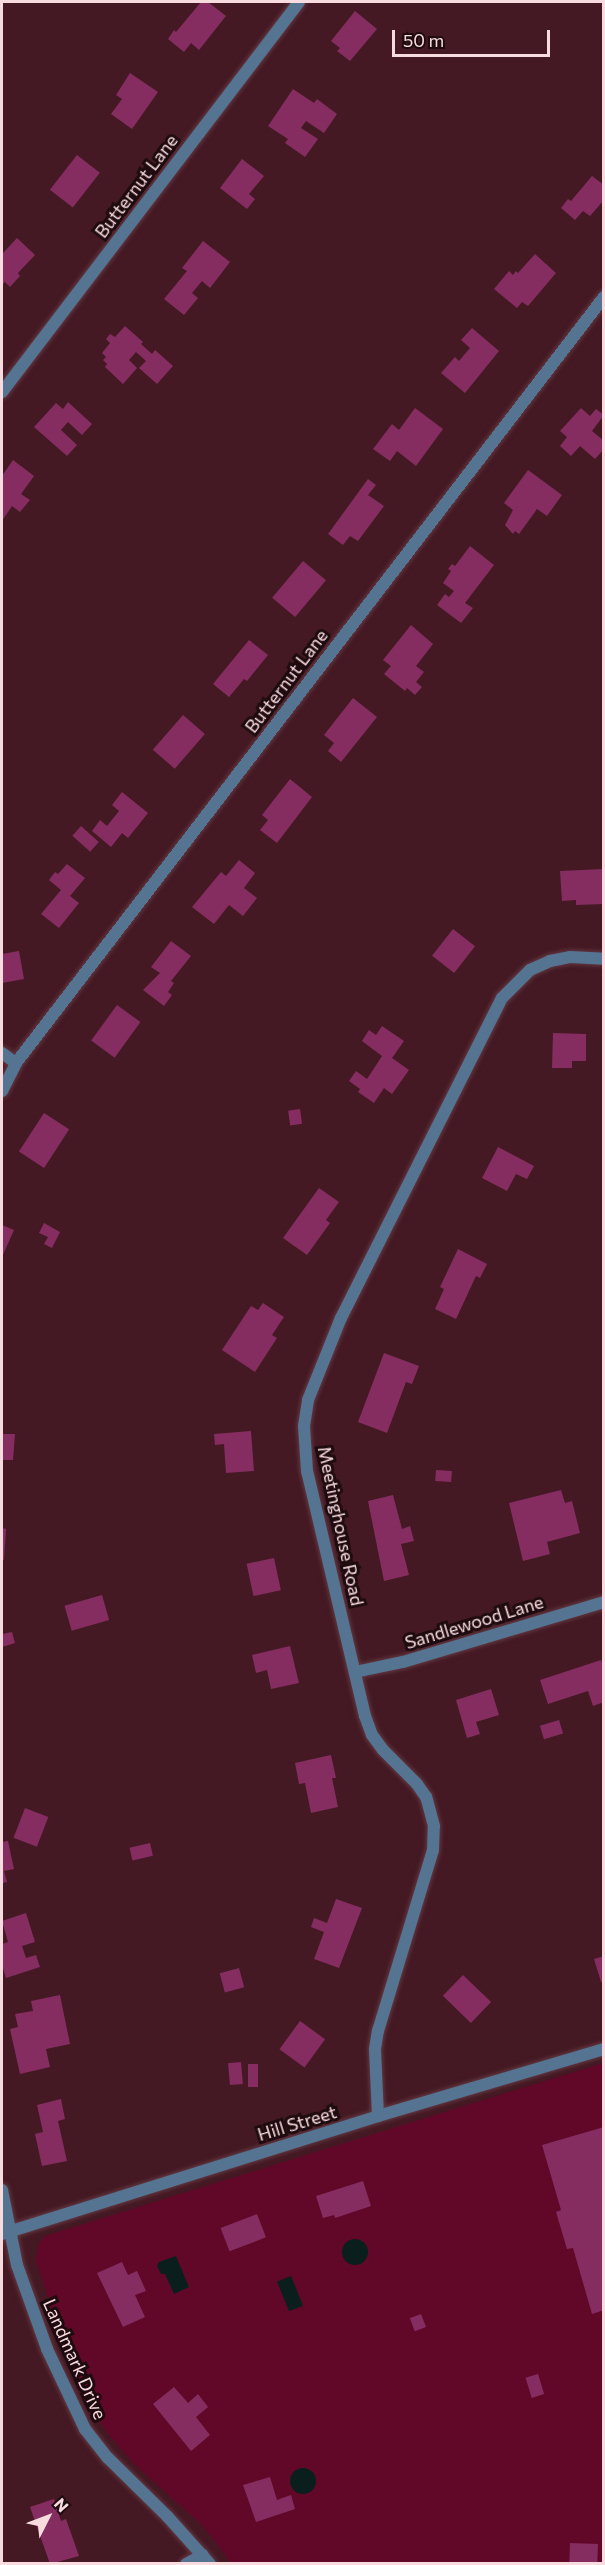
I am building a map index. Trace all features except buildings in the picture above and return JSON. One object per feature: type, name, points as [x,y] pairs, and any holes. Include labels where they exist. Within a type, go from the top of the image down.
[{"type":"street","name":"Butternut Lane","points":[[2,392],[299,2]]},
{"type":"street","name":"Butternut Lane","points":[[2,1091],[16,1063],[603,297]]},
{"type":"street","name":"Meetinghouse Road","points":[[378,2116],[375,2049],[378,2031],[435,1838],[432,1813],[426,1797],[417,1784],[383,1750],[372,1735],[365,1716],[304,1453],[308,1400],[340,1318],[502,998],[530,970],[549,961],[570,957],[603,959]]},
{"type":"street","points":[[2,1053],[16,1063]]},
{"type":"street","name":"Sandlewood Lane","points":[[355,1672],[403,1662],[603,1602]]},
{"type":"street","name":"Hill Street","points":[[6,2232],[378,2116],[603,2049]]},
{"type":"street","points":[[2,2190],[6,2232]]},
{"type":"street","name":"Landmark Drive","points":[[6,2232],[47,2349],[85,2429],[134,2485],[207,2559]]},
{"type":"street","points":[[186,2564],[207,2559]]},
{"type":"shaded area","points":[[603,2063],[603,2563],[231,2563],[203,2526],[134,2464],[108,2434],[90,2407],[68,2357],[36,2261],[38,2245],[45,2236]]},
{"type":"water","points":[[355,2239],[364,2243],[368,2252],[364,2261],[355,2265],[346,2261],[342,2252],[346,2243]]},
{"type":"water","points":[[176,2256],[189,2287],[174,2294],[165,2274],[161,2274],[157,2266],[159,2262]]},
{"type":"water","points":[[291,2276],[303,2306],[289,2311],[277,2282]]},
{"type":"water","points":[[303,2468],[312,2472],[316,2481],[312,2490],[303,2494],[294,2490],[290,2481],[294,2472]]}]
